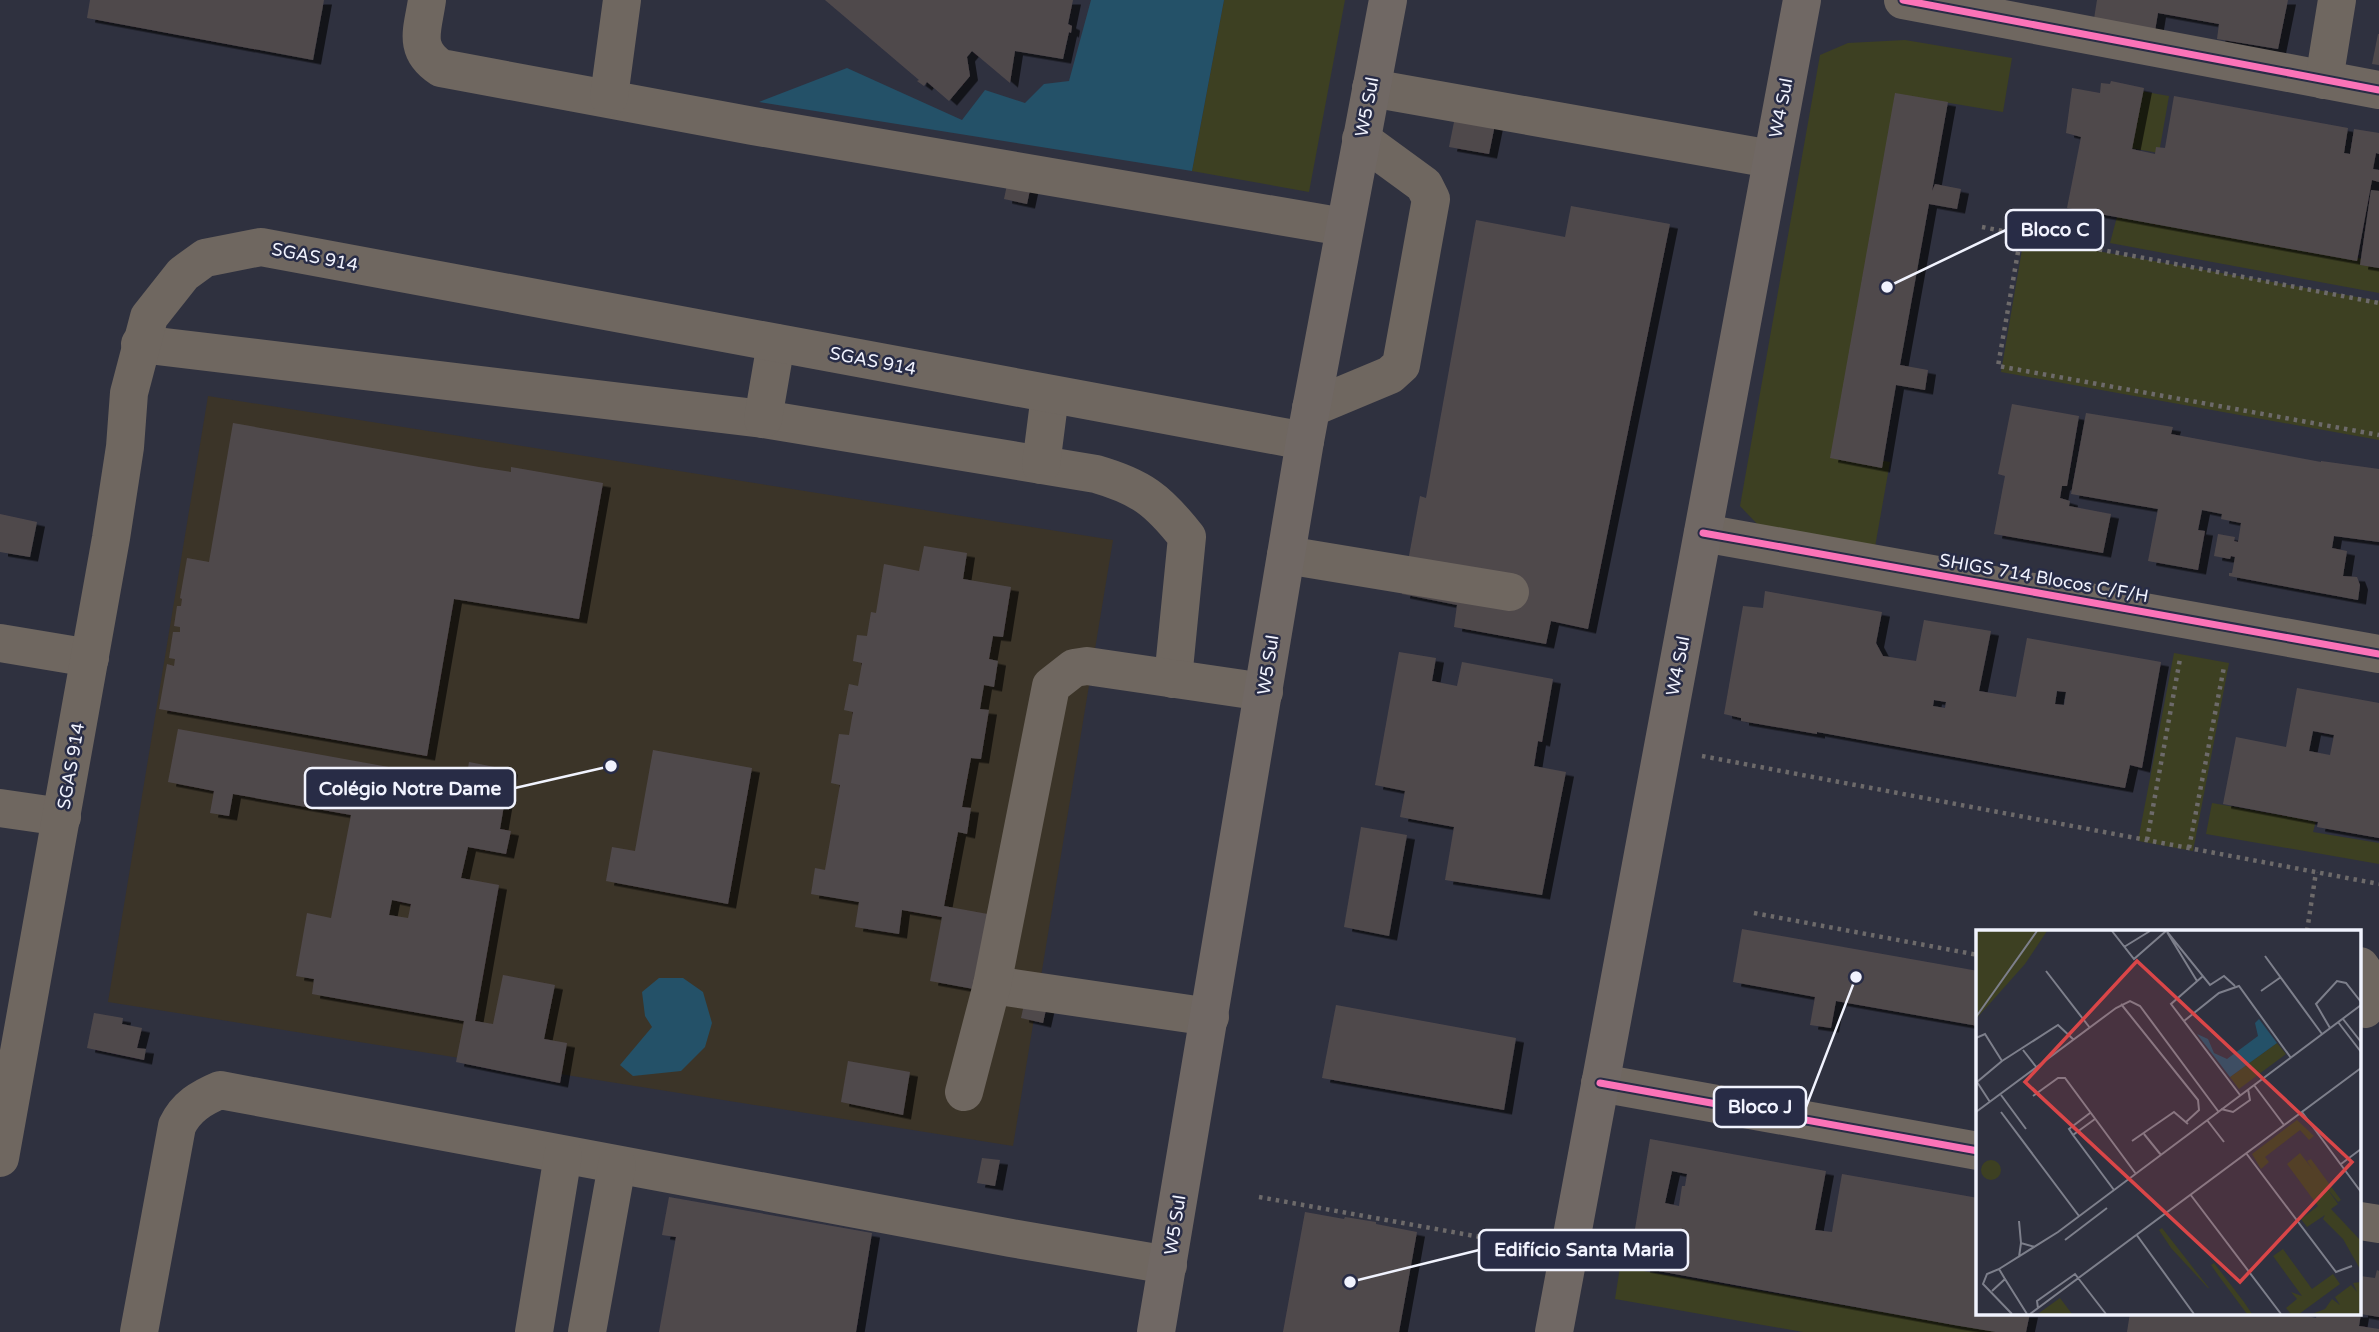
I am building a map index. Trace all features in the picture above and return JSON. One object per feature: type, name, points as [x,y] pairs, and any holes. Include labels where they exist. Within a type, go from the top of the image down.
[{"type":"main road","name":"W5 Sul","points":[[1156,1332],[1308,425],[1388,0]]},
{"type":"main road","name":"W4 Sul","points":[[1554,1332],[1802,0]]},
{"type":"street","points":[[427,0],[421,42],[428,59],[441,68],[609,97],[753,126],[1344,227]]},
{"type":"street","points":[[609,97],[622,0]]},
{"type":"street","points":[[1903,0],[2379,90]]},
{"type":"street","points":[[2324,79],[2337,0]]},
{"type":"street","points":[[1371,88],[1771,159]]},
{"type":"street","points":[[1308,425],[1390,375],[1401,365],[1431,199],[1424,186],[1361,139]]},
{"type":"street","name":"SGAS 914","points":[[0,1158],[90,658],[125,447],[129,393],[140,344],[149,317],[183,274],[205,258],[261,247],[1051,395],[1308,425]]},
{"type":"street","points":[[763,419],[776,343]]},
{"type":"street","points":[[140,344],[763,419],[1096,474],[1127,483],[1149,496],[1168,513],[1187,537],[1173,678]]},
{"type":"street","points":[[1041,465],[1051,395]]},
{"type":"street","name":"SHIGS 714 Blocos C/F/H","points":[[1703,533],[2379,654]]},
{"type":"street","points":[[1286,555],[1510,592]]},
{"type":"street","points":[[0,643],[90,658]]},
{"type":"street","points":[[964,1092],[992,985],[1051,686],[1074,668],[1087,666],[1264,692]]},
{"type":"street","points":[[0,808],[62,817]]},
{"type":"street","points":[[2362,969],[2368,978],[2370,990],[2365,1009]]},
{"type":"street","points":[[992,985],[1210,1017]]},
{"type":"street","points":[[1600,1083],[1976,1151]]},
{"type":"street","points":[[139,1332],[177,1126],[190,1106],[220,1090],[1168,1265]]},
{"type":"street","points":[[534,1332],[563,1155]]},
{"type":"street","points":[[587,1332],[617,1165]]},
{"type":"path","points":[[1982,227],[2379,303]]},
{"type":"path","points":[[2021,235],[1998,366],[2379,435]]},
{"type":"path","points":[[2147,840],[2182,648]]},
{"type":"path","points":[[2189,848],[2226,655]]},
{"type":"path","points":[[1699,756],[2379,884]]},
{"type":"path","points":[[2307,930],[2316,872]]},
{"type":"path","points":[[1754,914],[1976,955]]},
{"type":"path","points":[[1259,1197],[1569,1253]]},
{"type":"shaded area","points":[[208,396],[1113,540],[1013,1146],[108,1002]]},
{"type":"green space","points":[[1224,0],[1345,0],[1309,192],[1192,171]]},
{"type":"green space","points":[[1905,40],[2012,58],[2003,112],[1896,94],[1835,453],[1890,462],[1875,547],[1761,528],[1740,506],[1820,55],[1848,43]]},
{"type":"green space","points":[[2140,91],[2169,96],[2159,153],[2130,148]]},
{"type":"green space","points":[[2118,213],[2379,262],[2379,293],[2110,243]]},
{"type":"green space","points":[[2024,238],[2379,301],[2379,440],[2001,372]]},
{"type":"green space","points":[[2174,653],[2229,663],[2193,851],[2138,841]]},
{"type":"green space","points":[[2212,803],[2316,821],[2313,832],[2379,843],[2379,864],[2206,834]]},
{"type":"green space","points":[[1620,1267],[2001,1332],[1803,1332],[1615,1299]]},
{"type":"water","points":[[1091,0],[1224,0],[1192,171],[759,102],[847,68],[962,120],[985,90],[1025,103],[1044,84],[1069,81]]},
{"type":"water","points":[[659,978],[683,978],[703,992],[712,1023],[705,1047],[681,1071],[633,1076],[620,1065],[652,1027],[645,1016],[642,992]]},
{"type":"building","points":[[90,0],[324,0],[313,60],[87,18]]},
{"type":"building","points":[[825,0],[1073,0],[1068,24],[1072,26],[1063,59],[1015,51],[1010,83],[972,51],[967,57],[970,76],[949,101],[927,82],[924,86],[917,81],[919,80]]},
{"type":"building","points":[[2097,0],[2288,0],[2278,49],[2217,39],[2219,24],[2158,13],[2155,31],[2094,19]]},
{"type":"building","points":[[2379,34],[2379,65],[2372,64]]},
{"type":"building","points":[[2111,81],[2144,88],[2132,149],[2155,154],[2156,147],[2165,148],[2174,96],[2348,128],[2344,153],[2350,154],[2354,129],[2379,133],[2379,154],[2376,153],[2373,169],[2379,170],[2379,182],[2372,180],[2357,261],[2067,208],[2081,137],[2066,133],[2072,88],[2100,93],[2101,83],[2110,84]]},
{"type":"building","points":[[1895,93],[1948,102],[1932,191],[1935,184],[1961,189],[1957,209],[1929,204],[1900,365],[1928,370],[1925,390],[1896,385],[1882,468],[1830,458]]},
{"type":"building","points":[[1497,115],[1489,154],[1449,147],[1455,117]]},
{"type":"building","points":[[1010,171],[1033,176],[1027,204],[1004,199]]},
{"type":"building","points":[[2371,190],[2379,191],[2379,268],[2360,265]]},
{"type":"building","points":[[1571,206],[1670,224],[1588,629],[1551,621],[1546,644],[1454,627],[1457,605],[1402,594],[1420,496],[1426,498],[1476,220],[1565,237]]},
{"type":"building","points":[[2012,404],[2079,416],[2067,486],[2062,486],[2060,498],[2070,501],[2069,506],[2111,514],[2103,553],[1994,534],[2005,476],[1998,474]]},
{"type":"building","points":[[2086,413],[2173,427],[2171,434],[2321,462],[2379,469],[2379,542],[2334,536],[2332,548],[2347,551],[2343,576],[2357,577],[2360,585],[2358,600],[2229,576],[2235,557],[2231,556],[2230,559],[2214,556],[2218,534],[2235,537],[2234,541],[2238,542],[2241,523],[2221,519],[2222,514],[2202,510],[2198,530],[2205,531],[2198,570],[2148,561],[2158,509],[2071,494]]},
{"type":"building","points":[[233,423],[479,467],[511,472],[511,467],[603,483],[579,619],[454,599],[427,756],[159,709],[167,664],[174,666],[175,659],[169,658],[173,632],[180,632],[180,627],[174,626],[177,606],[181,606],[187,558],[209,562]]},
{"type":"building","points":[[0,514],[37,522],[30,557],[0,552]]},
{"type":"building","points":[[924,546],[967,553],[963,579],[1011,587],[1003,637],[993,636],[989,659],[998,661],[994,687],[984,685],[980,709],[989,710],[981,759],[971,758],[962,807],[971,808],[967,834],[958,832],[944,906],[993,915],[979,990],[930,981],[942,917],[902,910],[899,934],[855,927],[859,902],[811,894],[815,868],[825,870],[840,785],[831,783],[839,734],[849,735],[853,712],[844,710],[849,684],[858,686],[862,663],[853,661],[857,635],[867,636],[871,612],[876,613],[884,564],[919,571]]},
{"type":"building","points":[[1765,591],[1882,612],[1876,643],[1883,656],[1916,661],[1924,620],[1991,631],[1979,691],[2016,697],[2027,638],[2161,662],[2142,768],[2130,765],[2125,788],[1817,732],[1741,721],[1741,718],[1724,714],[1743,606],[1763,608]],"holes":[[[2057,691],[2066,692],[2064,705],[2055,704]],[[1934,700],[1946,702],[1945,708],[1933,706]]]},
{"type":"building","points":[[1399,652],[1436,658],[1432,681],[1457,686],[1462,662],[1553,679],[1542,742],[1538,741],[1534,766],[1566,772],[1542,895],[1445,880],[1454,827],[1400,817],[1405,791],[1375,785]]},
{"type":"building","points":[[2297,688],[2379,703],[2379,838],[2317,827],[2318,822],[2223,804],[2236,737],[2286,747]],"holes":[[[2313,731],[2334,735],[2330,755],[2309,751]]]},
{"type":"building","points":[[178,729],[466,781],[469,762],[510,770],[500,829],[511,831],[506,854],[468,847],[461,878],[499,885],[475,1021],[493,1024],[503,975],[555,985],[544,1039],[567,1043],[560,1083],[456,1062],[464,1021],[312,994],[314,979],[296,976],[307,913],[331,918],[351,815],[233,794],[229,816],[210,813],[214,791],[168,782]],"holes":[[[392,900],[411,904],[408,918],[389,915]]]},
{"type":"building","points":[[653,750],[752,768],[728,904],[606,881],[612,847],[635,851]]},
{"type":"building","points":[[1361,827],[1407,835],[1389,936],[1344,927]]},
{"type":"building","points":[[1742,929],[1976,971],[1976,1026],[1836,1001],[1831,1028],[1810,1025],[1815,997],[1733,982]]},
{"type":"building","points":[[1026,996],[1048,1001],[1043,1023],[1021,1018]]},
{"type":"building","points":[[1336,1005],[1516,1038],[1504,1110],[1322,1078]]},
{"type":"building","points":[[94,1013],[123,1018],[122,1024],[142,1028],[137,1048],[146,1049],[144,1060],[87,1048]]},
{"type":"building","points":[[848,1061],[910,1072],[903,1115],[841,1102]]},
{"type":"building","points":[[1650,1139],[1826,1171],[1815,1230],[1832,1232],[1842,1174],[1976,1198],[1976,1314],[2030,1314],[2026,1332],[1996,1332],[1642,1268],[1647,1243],[1633,1241]],"holes":[[[1672,1171],[1687,1174],[1685,1186],[1682,1186],[1679,1206],[1665,1203]]]},
{"type":"building","points":[[982,1158],[1000,1160],[995,1186],[977,1183]]},
{"type":"building","points":[[669,1197],[872,1233],[856,1332],[659,1332],[676,1237],[662,1235]]},
{"type":"building","points":[[1305,1212],[1376,1222],[1417,1232],[1399,1332],[1283,1332]]},
{"type":"building","points":[[2377,1270],[2379,1317],[2361,1314],[2362,1276],[2375,1278]]},
{"type":"building","points":[[2130,1314],[2299,1314],[2316,1318],[2317,1314],[2361,1314],[2359,1326],[2379,1329],[2379,1332],[2127,1332]]},
{"type":"cycle path","points":[[1903,0],[2379,90]]},
{"type":"cycle path","points":[[1703,533],[2379,654]]},
{"type":"cycle path","points":[[1600,1083],[1976,1151]]},
{"type":"place","name":"Bloco C","points":[[1887,287]]},
{"type":"place","name":"Colégio Notre Dame","points":[[611,766]]},
{"type":"place","name":"Bloco J","points":[[1856,977]]},
{"type":"place","name":"Edifício Santa Maria","points":[[1350,1282]]}]
